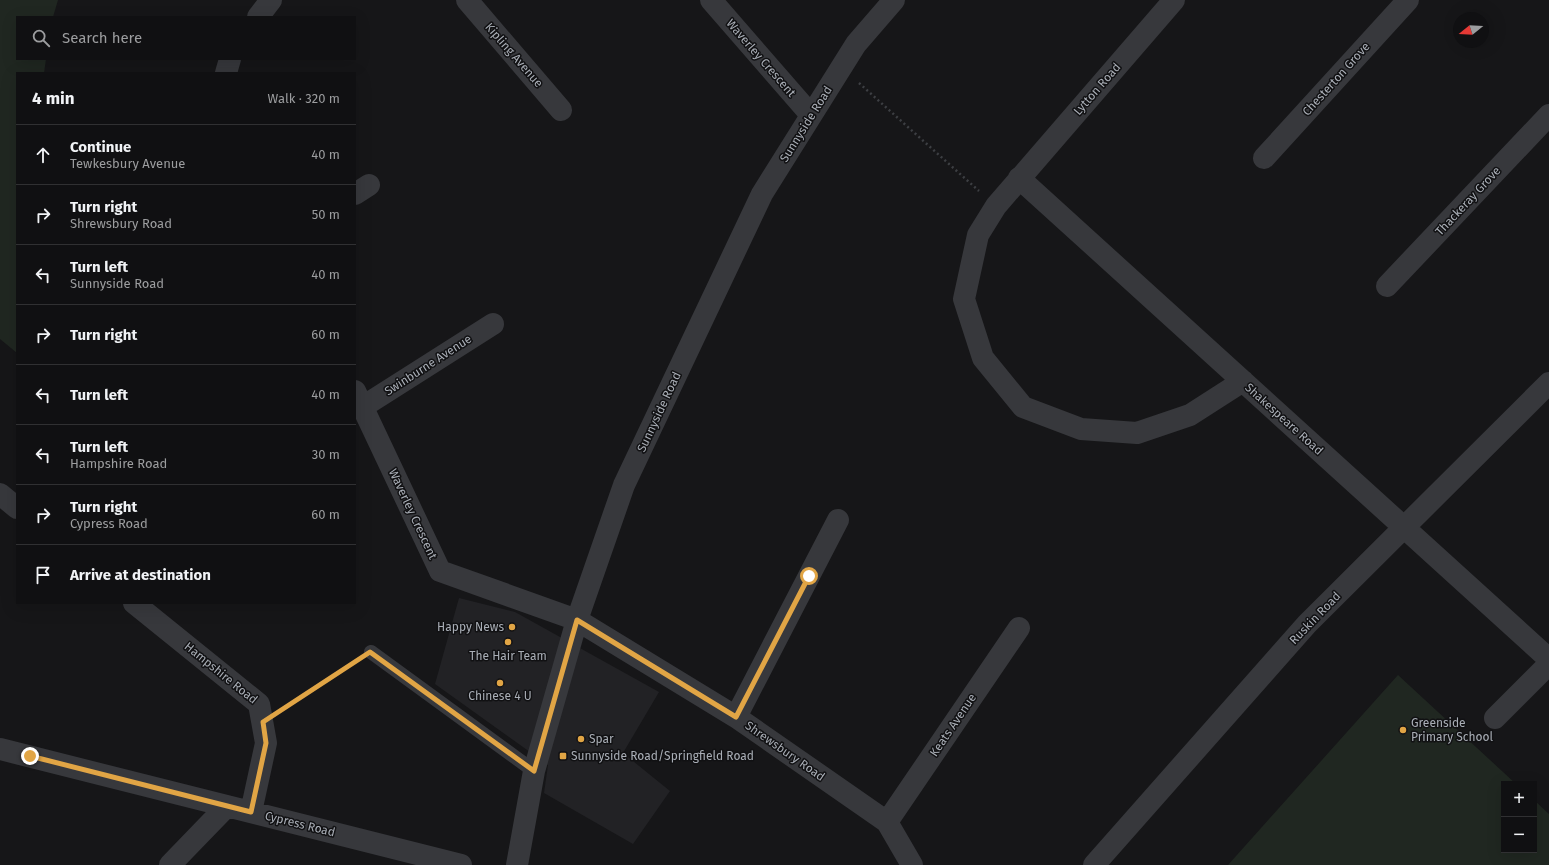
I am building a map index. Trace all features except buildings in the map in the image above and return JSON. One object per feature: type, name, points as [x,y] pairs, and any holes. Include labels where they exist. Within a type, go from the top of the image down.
[{"type":"street","points":[[259,16],[271,0]]},
{"type":"street","name":"Kipling Avenue","points":[[467,0],[561,110]]},
{"type":"street","name":"Waverley Crescent","points":[[711,0],[811,115]]},
{"type":"street","name":"Sunnyside Road","points":[[517,865],[534,771],[577,620],[624,486],[762,194],[856,44],[894,0]]},
{"type":"street","name":"Lytton Road","points":[[1174,0],[996,206],[978,235],[964,299],[983,358],[1023,407],[1082,429],[1137,432],[1190,415],[1243,381]]},
{"type":"street","name":"Chesterton Grove","points":[[1264,158],[1408,0]]},
{"type":"street","points":[[226,72],[230,60]]},
{"type":"street","name":"Thackeray Grove","points":[[1387,286],[1549,115]]},
{"type":"street","name":"Shakespeare Road","points":[[1019,178],[1549,659]]},
{"type":"street","name":"Swinburne Avenue","points":[[359,399],[493,324]]},
{"type":"street","name":"Ruskin Road","points":[[1094,865],[1307,624],[1549,383]]},
{"type":"street","name":"Waverley Crescent","points":[[359,399],[440,571],[577,620]]},
{"type":"street","points":[[0,494],[16,507]]},
{"type":"street","points":[[736,717],[838,520]]},
{"type":"street","name":"Hampshire Road","points":[[135,604],[260,704],[266,743],[251,812]]},
{"type":"street","name":"Shrewsbury Road","points":[[577,620],[736,717],[887,822],[912,865]]},
{"type":"street","name":"Keats Avenue","points":[[887,822],[1019,628]]},
{"type":"street","points":[[1495,718],[1549,664]]},
{"type":"street","name":"Cypress Road","points":[[0,749],[461,865]]},
{"type":"street","points":[[170,865],[227,806]]},
{"type":"lane","points":[[370,652],[534,771]]},
{"type":"path","points":[[842,68],[996,206]]},
{"type":"path","points":[[263,722],[370,652]]},
{"type":"shaded area","points":[[0,0],[58,0],[53,16],[16,16],[16,60],[46,60],[44,72],[16,72],[16,352],[0,339]]},
{"type":"shaded area","points":[[459,598],[515,612],[659,692],[623,753],[670,791],[633,844],[544,793],[548,765],[435,684]]},
{"type":"shaded area","name":"Greenside Primary School","points":[[1398,675],[1513,781],[1501,781],[1501,853],[1537,853],[1537,803],[1549,814],[1549,865],[1228,865]]},
{"type":"place","name":"Happy News","points":[[512,627]]},
{"type":"place","name":"The Hair Team","points":[[508,642]]},
{"type":"place","name":"Chinese 4 U","points":[[500,683]]},
{"type":"place","name":"Greenside Primary School","points":[[1403,730]]},
{"type":"place","name":"Spar","points":[[581,739]]},
{"type":"place","name":"Sunnyside Road/Springfield Road","points":[[563,756]]},
{"type":"route","points":[[30,756],[251,812],[266,743],[263,722],[370,652],[534,771],[577,620],[736,717],[809,576]]}]
